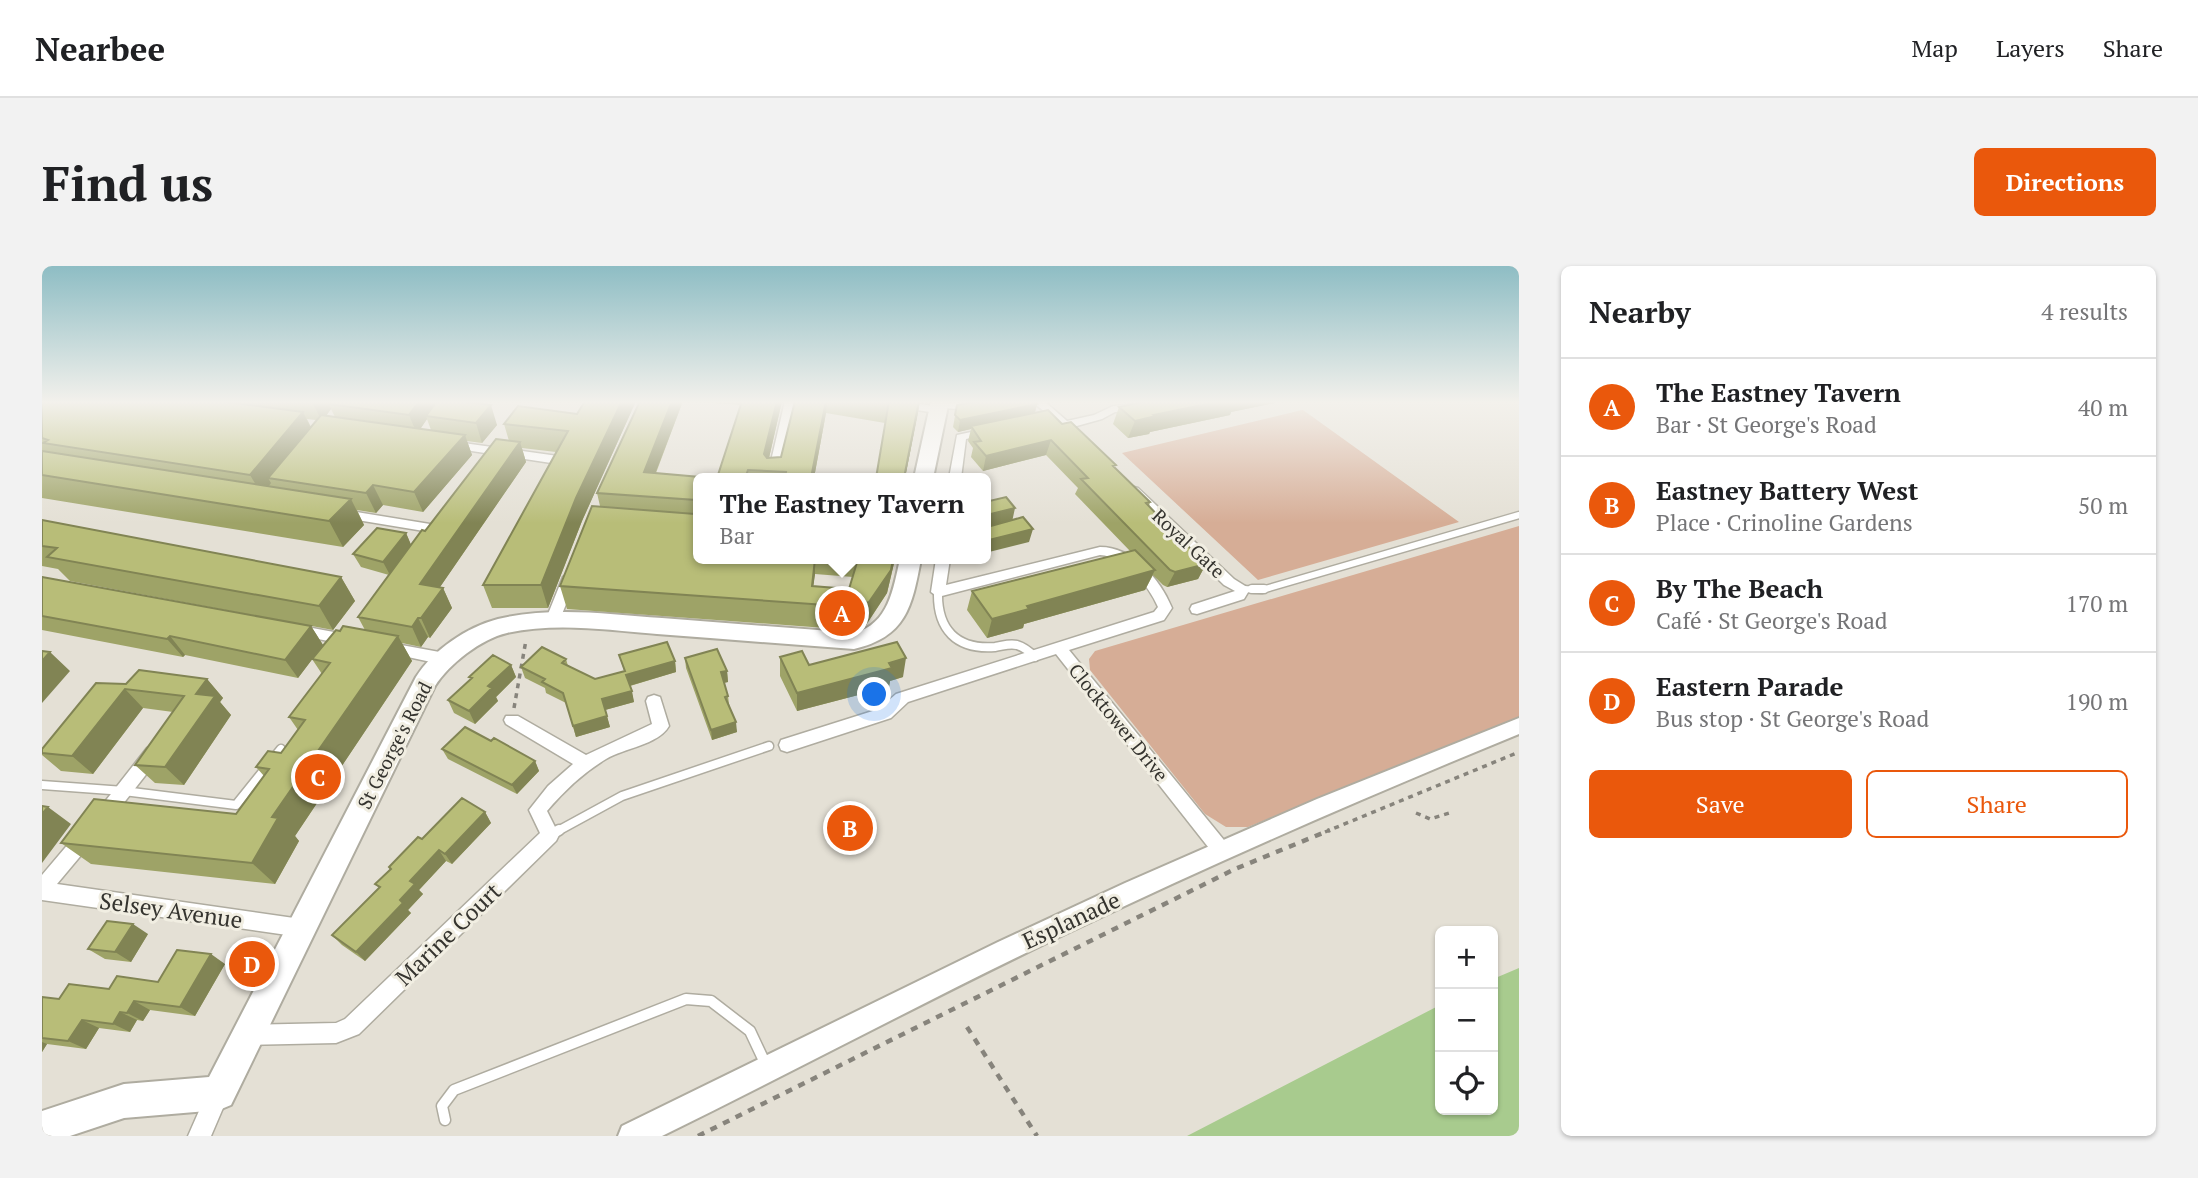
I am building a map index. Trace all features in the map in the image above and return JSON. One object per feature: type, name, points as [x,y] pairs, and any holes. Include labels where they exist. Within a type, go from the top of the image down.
[{"type":"main road","points":[[924,473],[931,442]]},
{"type":"main road","name":"St George's Road","points":[[219,1093],[425,683],[445,659],[482,634],[498,627],[541,620],[854,641],[867,639],[885,630],[903,597],[909,564]]},
{"type":"main road","points":[[42,1128],[124,1101],[219,1093]]},
{"type":"street","points":[[433,442],[490,457],[558,460]]},
{"type":"street","points":[[774,473],[782,442]]},
{"type":"street","points":[[956,473],[960,442]]},
{"type":"street","points":[[1082,442],[1086,446]]},
{"type":"street","name":"Royal Gate","points":[[1124,482],[1229,582],[1243,589],[1239,596],[1197,609]]},
{"type":"street","points":[[318,510],[436,529]]},
{"type":"street","name":"Clocktower Drive","points":[[938,592],[1100,551],[1121,555],[1163,599],[1165,608],[1159,616],[1060,649],[1222,851]]},
{"type":"street","points":[[541,620],[576,558]]},
{"type":"street","points":[[938,592],[942,564]]},
{"type":"street","points":[[283,628],[356,634],[445,659]]},
{"type":"street","points":[[787,745],[885,714],[902,698],[1060,649]]},
{"type":"street","points":[[550,835],[538,810],[568,775],[614,747],[646,738],[661,726],[653,701]]},
{"type":"street","points":[[512,720],[586,763]]},
{"type":"street","name":"Esplanade","points":[[632,1136],[769,1071],[1006,950],[1222,851],[1519,726]]},
{"type":"street","points":[[42,890],[163,739]]},
{"type":"street","name":"Marine Court","points":[[248,1035],[335,1033],[352,1027],[550,835]]},
{"type":"street","name":"Selsey Avenue","points":[[42,890],[301,928]]},
{"type":"street","name":"St George's Road","points":[[199,1136],[219,1093]]},
{"type":"lane","points":[[1243,589],[1262,590],[1519,515]]},
{"type":"lane","points":[[938,592],[938,616],[943,628],[953,638],[976,645],[1016,645],[1035,657]]},
{"type":"lane","points":[[550,835],[622,796],[769,746]]},
{"type":"lane","points":[[42,785],[124,791],[236,805],[281,748]]},
{"type":"lane","points":[[445,1121],[442,1106],[454,1090],[686,999],[711,1001],[750,1031],[769,1071]]},
{"type":"path","points":[[512,720],[541,620]]},
{"type":"path","points":[[698,1136],[1235,869],[1519,752]]},
{"type":"path","points":[[1416,813],[1430,819],[1449,813]]},
{"type":"path","points":[[967,1027],[1037,1136]]},
{"type":"shaded area","points":[[1170,442],[1347,442],[1459,522],[1258,580],[1122,453]]},
{"type":"shaded area","points":[[1519,526],[1519,717],[1248,827],[1226,827],[1205,814],[1090,670],[1089,659],[1095,651]]},
{"type":"shaded area","points":[[1519,968],[1519,1136],[1187,1136],[1435,1008],[1435,1115],[1498,1115],[1498,977]]},
{"type":"building","points":[[45,442],[278,442],[250,475],[43,443]]},
{"type":"building","points":[[299,442],[459,442],[414,492],[373,485],[366,493],[268,478]]},
{"type":"building","points":[[494,442],[520,442],[420,584],[443,588],[421,618],[418,618],[412,627],[358,617],[422,530],[425,531]]},
{"type":"building","points":[[562,442],[603,442],[576,498],[541,585],[483,585]]},
{"type":"building","points":[[621,442],[656,442],[644,472],[693,476],[693,500],[597,493]]},
{"type":"building","points":[[729,442],[767,442],[764,454],[767,458],[781,457],[785,442],[818,442],[812,473],[748,470],[747,473],[719,473]]},
{"type":"building","points":[[882,442],[911,442],[905,473],[877,473]]},
{"type":"building","points":[[974,442],[977,442],[1044,442],[986,456]]},
{"type":"building","points":[[1053,442],[1092,442],[1150,502],[1146,503],[1206,564],[1175,572],[1170,570],[1081,479],[1088,478]]},
{"type":"building","points":[[42,451],[351,499],[329,521],[42,475]]},
{"type":"building","points":[[1006,497],[1015,508],[991,514],[991,501]]},
{"type":"building","points":[[592,506],[693,514],[693,564],[814,564],[812,586],[849,589],[856,564],[892,564],[891,570],[869,602],[854,607],[560,586]]},
{"type":"building","points":[[1023,517],[1033,529],[991,540],[991,526]]},
{"type":"building","points":[[42,520],[341,577],[319,606],[47,557],[57,548],[42,546]]},
{"type":"building","points":[[377,528],[406,533],[383,562],[353,554]]},
{"type":"building","points":[[1135,550],[1155,570],[1027,606],[1029,609],[992,619],[972,591]]},
{"type":"building","points":[[42,577],[311,626],[285,660],[170,636],[167,639],[42,616]]},
{"type":"building","points":[[343,626],[398,636],[272,817],[278,818],[252,863],[61,843],[94,799],[236,814],[269,769],[256,767],[268,751],[281,753],[305,720],[289,717],[330,663],[312,659],[336,630],[340,631]]},
{"type":"building","points":[[667,642],[675,661],[626,675],[632,691],[602,699],[607,716],[573,726],[563,693],[542,682],[545,679],[521,667],[542,647],[566,659],[562,663],[595,679],[625,671],[619,655]]},
{"type":"building","points":[[897,642],[906,658],[889,663],[892,668],[797,693],[780,657],[802,651],[809,665]]},
{"type":"building","points":[[717,649],[727,671],[721,672],[728,696],[725,697],[736,722],[711,730],[685,658]]},
{"type":"building","points":[[42,651],[50,652],[42,661]]},
{"type":"building","points":[[493,655],[511,665],[488,686],[492,688],[469,711],[448,700],[472,678],[469,677]]},
{"type":"building","points":[[139,670],[207,679],[196,694],[215,696],[165,767],[135,765],[184,696],[125,689],[72,756],[42,753],[42,749],[96,683],[126,684]]},
{"type":"building","points":[[465,727],[491,741],[494,738],[535,761],[512,785],[442,749]]},
{"type":"building","points":[[462,798],[485,812],[445,854],[439,850],[410,881],[415,884],[400,900],[403,903],[356,952],[332,935],[380,887],[375,884],[391,869],[389,867],[418,837],[422,839]]},
{"type":"building","points":[[107,921],[133,924],[115,952],[88,949]]},
{"type":"building","points":[[177,950],[211,954],[180,1007],[134,1001],[127,1013],[120,1012],[113,1024],[82,1020],[68,1041],[42,1038],[42,997],[59,999],[69,984],[109,989],[117,976],[158,982]]},
{"type":"place","name":"The Eastney Tavern","points":[[842,613]]},
{"type":"place","name":"By The Beach","points":[[318,777]]},
{"type":"place","name":"Eastney Battery West","points":[[850,828]]},
{"type":"place","name":"Eastern Parade","points":[[252,964]]}]
